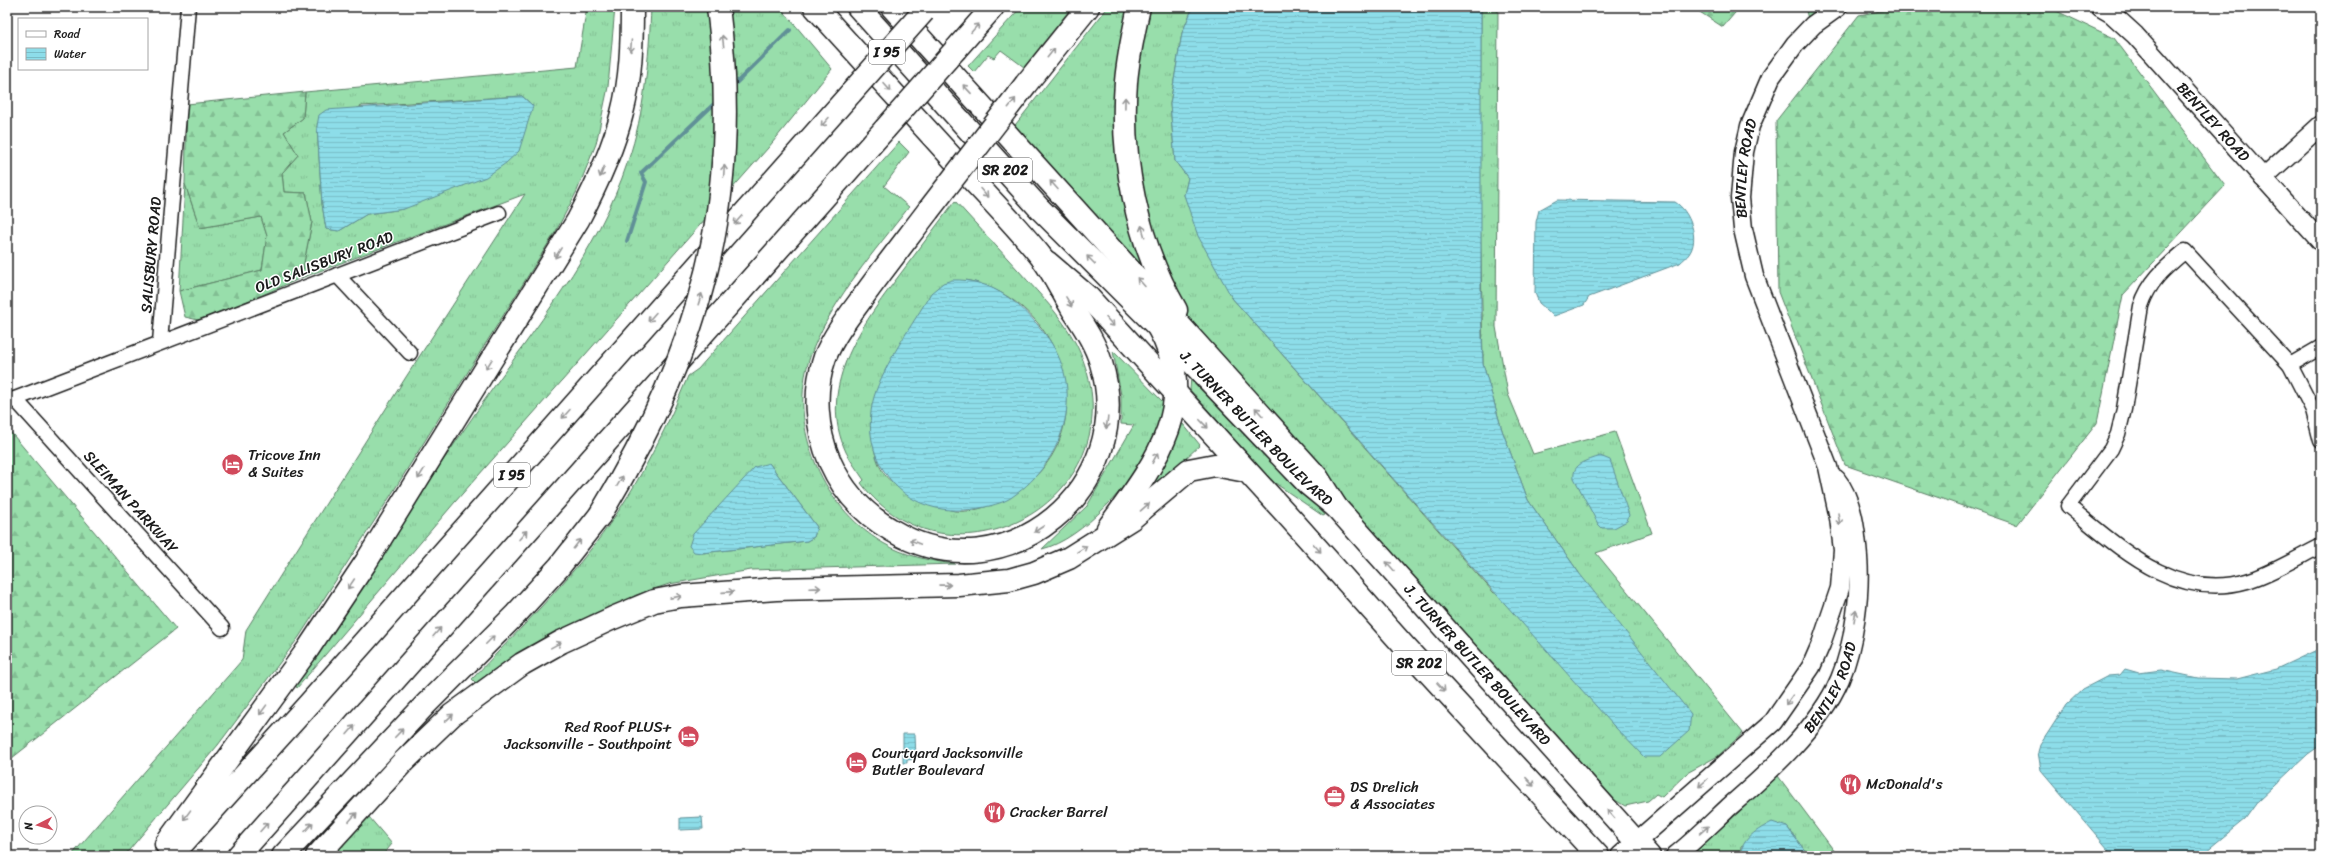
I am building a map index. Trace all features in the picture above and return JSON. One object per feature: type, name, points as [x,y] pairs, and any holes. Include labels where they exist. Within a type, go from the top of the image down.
[{"type":"main road","points":[[157,856],[308,649],[366,562],[578,220],[600,175],[622,113],[630,67],[632,7]]},
{"type":"main road","points":[[283,856],[420,710],[559,567],[600,515],[642,442],[677,367],[702,291],[716,232],[723,177],[726,121],[724,50],[718,7]]},
{"type":"main road","name":"SR 202","points":[[815,7],[1041,257],[1088,297],[1404,647],[1598,856]]},
{"type":"main road","points":[[822,7],[833,27]]},
{"type":"main road","name":"J. TURNER BUTLER BOULEVARD","points":[[858,7],[1040,209],[1158,327],[1308,484],[1336,507],[1643,849]]},
{"type":"main road","points":[[892,7],[1196,341],[1317,477],[1336,507]]},
{"type":"main road","points":[[238,856],[993,7]]},
{"type":"main road","points":[[1041,257],[1090,336],[1101,362],[1109,409],[1104,441],[1096,465],[1082,489],[1063,512],[1038,531],[1012,542],[984,550],[956,551],[927,547],[900,536],[876,521],[855,500],[836,475],[824,446],[818,415],[818,389],[825,357],[840,328],[1026,84],[1088,7]]},
{"type":"main road","points":[[1140,7],[1126,81],[1125,121],[1132,188],[1145,239],[1158,273],[1175,308],[1196,341]]},
{"type":"main road","name":"I 95","points":[[171,856],[314,698],[926,8]]},
{"type":"main road","points":[[1101,537],[1150,468],[1162,444],[1177,396],[1175,367],[1168,346],[1158,327]]},
{"type":"main road","points":[[318,856],[403,762],[452,715],[522,664],[561,642],[613,618],[654,602],[681,596],[784,589],[959,584],[1008,580],[1034,573],[1057,563],[1131,519],[1189,470],[1215,465],[1246,471]]},
{"type":"street","name":"SALISBURY ROAD","points":[[160,342],[188,7]]},
{"type":"street","name":"BENTLEY ROAD","points":[[1620,856],[1643,849],[1773,722],[1811,667],[1821,644],[1840,588],[1843,550],[1839,518],[1828,467],[1754,276],[1743,229],[1740,198],[1744,152],[1750,126],[1771,77],[1795,44],[1813,25],[1838,7]]},
{"type":"street","name":"BENTLEY ROAD","points":[[2100,7],[2112,14],[2135,35],[2321,242]]},
{"type":"street","points":[[2263,178],[2321,125]]},
{"type":"street","name":"OLD SALISBURY ROAD","points":[[160,342],[499,213]]},
{"type":"street","points":[[2321,441],[2313,410],[2290,365],[2185,251],[2153,279],[2146,292],[2141,306],[2124,409],[2118,434],[2111,449],[2068,506],[2133,558],[2175,579],[2199,584],[2219,586],[2248,581],[2321,546]]},
{"type":"street","points":[[337,274],[410,353]]},
{"type":"street","points":[[11,401],[160,342]]},
{"type":"street","points":[[2290,365],[2321,347]]},
{"type":"street","name":"SLEIMAN PARKWAY","points":[[11,401],[222,628]]},
{"type":"street","name":"BENTLEY ROAD","points":[[1675,856],[1762,778],[1800,740],[1840,680],[1851,639],[1858,601],[1859,572],[1856,537],[1848,501],[1843,487],[1828,467]]},
{"type":"green space","points":[[587,7],[615,7],[608,87],[596,144],[577,191],[556,231],[386,503],[299,637],[218,745],[124,856],[71,856],[242,660],[246,630],[406,377],[525,194],[301,278],[312,222],[306,193],[284,192],[282,173],[298,155],[284,132],[303,118],[305,92],[577,67]],"holes":[[[522,96],[533,106],[404,209],[367,214],[339,231],[326,229],[322,204],[317,126],[362,106]]]},
{"type":"green space","points":[[651,7],[780,7],[832,69],[768,148],[455,502],[297,688],[294,683],[455,442],[542,320],[582,259],[600,227],[615,195],[634,142],[645,85]]},
{"type":"green space","points":[[1021,7],[1072,7],[1024,67],[1001,50],[994,58],[988,55],[974,72],[968,66]]},
{"type":"green space","points":[[1108,7],[1134,7],[1120,90],[1167,302],[1012,129]]},
{"type":"green space","points":[[1149,7],[1193,7],[1182,33],[1170,104],[1175,161],[1188,178],[1184,195],[1232,298],[1494,593],[1579,573],[1528,500],[1502,430],[1483,364],[1480,202],[1481,7],[1498,7],[1496,327],[1508,394],[1533,454],[1615,432],[1652,533],[1596,553],[1743,733],[1718,756],[1687,773],[1662,797],[1656,794],[1648,801],[1625,806],[1615,800],[1220,361],[1186,315],[1169,281],[1140,194],[1134,96]]},
{"type":"green space","points":[[1692,7],[1740,7],[1723,27]]},
{"type":"green space","points":[[1805,7],[1822,7],[1808,19]]},
{"type":"green space","points":[[1902,7],[2048,7],[2114,38],[2225,186],[2123,295],[2097,423],[2017,525],[1845,465],[1778,292],[1776,121],[1859,15]]},
{"type":"green space","points":[[305,92],[303,118],[284,132],[298,155],[282,173],[284,192],[306,193],[312,222],[301,278],[203,321],[185,317],[179,291],[262,270],[267,236],[261,217],[200,228],[185,184],[187,104]]},
{"type":"green space","points":[[899,142],[909,152],[884,186],[909,207],[856,275],[832,311],[813,349],[805,376],[803,404],[806,431],[814,458],[826,484],[841,507],[861,527],[891,548],[909,555],[955,564],[751,570],[669,584],[636,595],[477,684],[472,679],[566,579],[609,525],[623,505],[647,463],[669,420],[688,376],[698,369]],"holes":[[[769,463],[817,527],[814,537],[807,541],[702,553]]]},
{"type":"green space","points":[[185,184],[200,228],[261,217],[267,236],[262,270],[179,291]]},
{"type":"green space","points":[[955,201],[1037,291],[1055,312],[1071,335],[1083,360],[1092,410],[1083,454],[1059,491],[1025,518],[984,533],[940,533],[898,517],[861,483],[864,480],[846,452],[838,429],[836,405],[839,383],[846,361],[856,340],[881,300]],"holes":[[[966,280],[1002,293],[1030,315],[1051,343],[1064,375],[1066,409],[1059,442],[1040,472],[1009,496],[976,510],[955,511],[938,505],[922,496],[899,487],[892,482],[879,465],[871,430]]]},
{"type":"green space","points":[[1113,351],[1164,403],[1153,440],[1143,459],[1120,491],[1090,522],[1074,534],[1042,549],[1087,506],[1134,425],[1121,424],[1121,395]]},
{"type":"green space","points":[[1191,376],[1268,454],[1325,515],[1323,516],[1272,481],[1190,390]]},
{"type":"green space","points":[[1179,423],[1183,424],[1200,445],[1152,490],[1148,490]]},
{"type":"green space","points":[[8,429],[176,629],[7,762],[7,430]]},
{"type":"green space","points":[[1778,776],[1838,856],[1809,856],[1787,827],[1741,847],[1740,856],[1694,856],[1696,851]]},
{"type":"green space","points":[[369,817],[392,844],[382,856],[329,856]]},
{"type":"water","points":[[1193,7],[1481,7],[1481,308],[1483,364],[1502,430],[1528,500],[1579,573],[1691,714],[1689,731],[1660,757],[1644,757],[1613,725],[1232,298],[1198,236],[1184,195],[1188,178],[1175,161],[1170,104],[1182,33]]},
{"type":"water","points":[[522,96],[533,106],[519,151],[506,163],[486,177],[404,209],[367,214],[339,231],[326,229],[322,204],[317,126],[319,115],[326,110]]},
{"type":"water","points":[[1557,200],[1675,202],[1685,212],[1692,226],[1694,241],[1692,248],[1688,255],[1680,263],[1589,297],[1584,305],[1554,316],[1539,303],[1535,293],[1536,222],[1539,210]]},
{"type":"water","points":[[952,280],[967,281],[993,289],[1005,295],[1027,313],[1045,334],[1058,355],[1065,377],[1067,400],[1064,422],[1057,443],[1046,464],[1031,482],[1003,502],[970,510],[942,509],[928,506],[916,501],[904,493],[893,483],[879,463],[873,445],[870,425],[874,397],[892,358],[931,293],[943,283]]},
{"type":"water","points":[[1600,456],[1610,460],[1629,515],[1627,521],[1614,528],[1602,528],[1598,524],[1574,478],[1574,473],[1578,466],[1586,461]]},
{"type":"water","points":[[769,463],[817,527],[814,537],[807,541],[702,553],[694,552],[689,546],[693,534],[755,467]]},
{"type":"water","points":[[2321,648],[2321,745],[2308,754],[2258,801],[2245,819],[2200,856],[2114,856],[2041,770],[2038,752],[2040,745],[2066,705],[2083,689],[2108,676],[2120,675],[2125,669],[2139,673],[2161,670],[2198,678],[2237,679],[2276,669]]},
{"type":"water","points":[[903,734],[915,734],[916,759],[907,760],[907,763],[903,763]]},
{"type":"water","points":[[702,817],[703,829],[680,830],[680,818]]},
{"type":"water","points":[[1772,822],[1787,827],[1809,856],[1740,856],[1741,850],[1747,839]]},
{"type":"waterway","points":[[731,88],[790,30]]},
{"type":"waterway","points":[[627,241],[646,182],[641,173],[716,102]]},
{"type":"place","name":"Tricove Inn & Suites","points":[[233,464]]},
{"type":"place","name":"Red Roof PLUS+ Jacksonville - Southpoint","points":[[688,736]]},
{"type":"place","name":"Courtyard Jacksonville Butler Boulevard","points":[[857,762]]},
{"type":"place","name":"McDonald's","points":[[1850,784]]},
{"type":"place","name":"DS Drelich & Associates","points":[[1335,796]]},
{"type":"place","name":"Cracker Barrel","points":[[994,812]]}]
